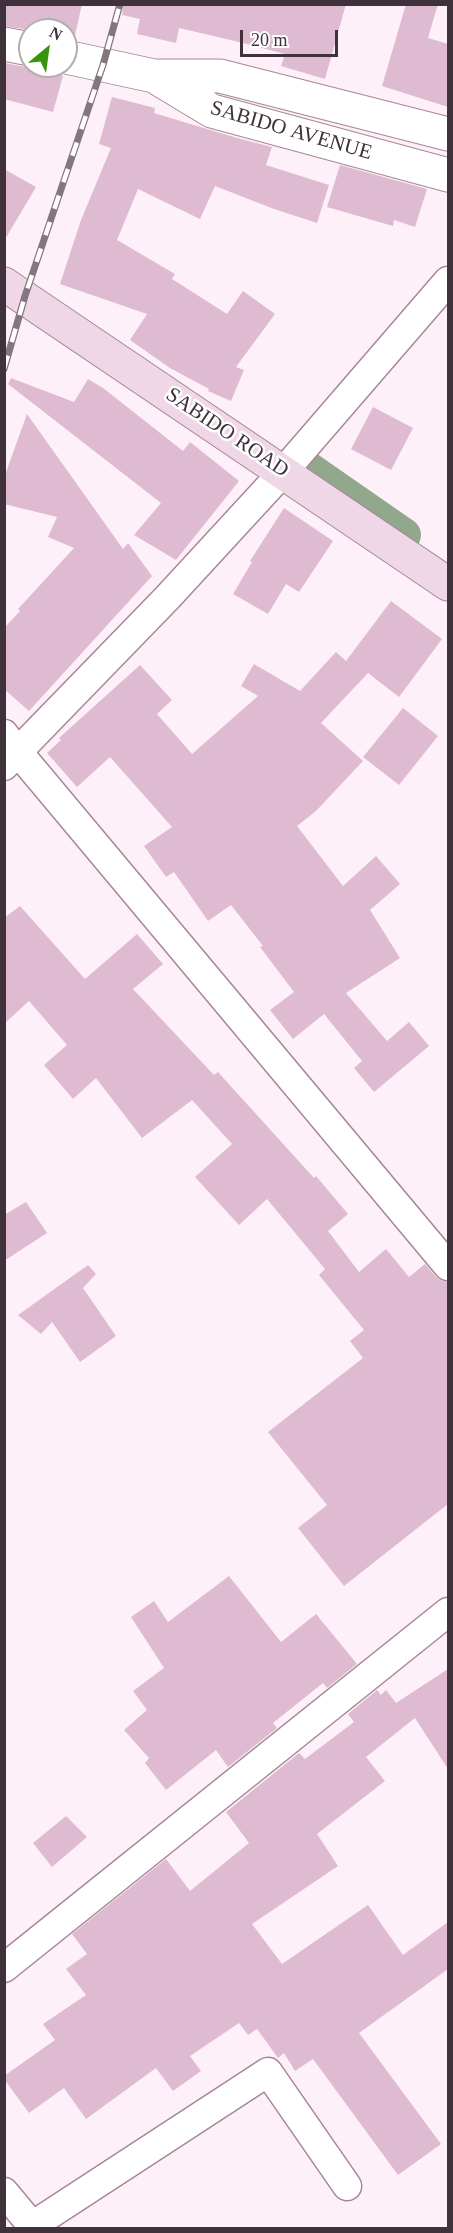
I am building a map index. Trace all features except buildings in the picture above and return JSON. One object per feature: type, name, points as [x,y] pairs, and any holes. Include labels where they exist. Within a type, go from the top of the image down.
[{"type":"main road","name":"SABIDO ROAD","points":[[4,284],[284,471],[448,584]]},
{"type":"street","points":[[78,60],[153,76]]},
{"type":"street","name":"SABIDO AVENUE","points":[[153,76],[220,76],[448,134]]},
{"type":"street","name":"SABIDO AVENUE","points":[[153,76],[212,111],[448,175]]},
{"type":"street","points":[[448,281],[284,471],[168,597],[9,751],[448,1266]]},
{"type":"street","points":[[4,1968],[448,1612]]},
{"type":"street","points":[[4,2192],[33,2227],[268,2072],[347,2186]]},
{"type":"waterway","points":[[306,467],[404,535]]},
{"type":"railway","points":[[4,369],[25,296],[103,65],[120,4]]}]
